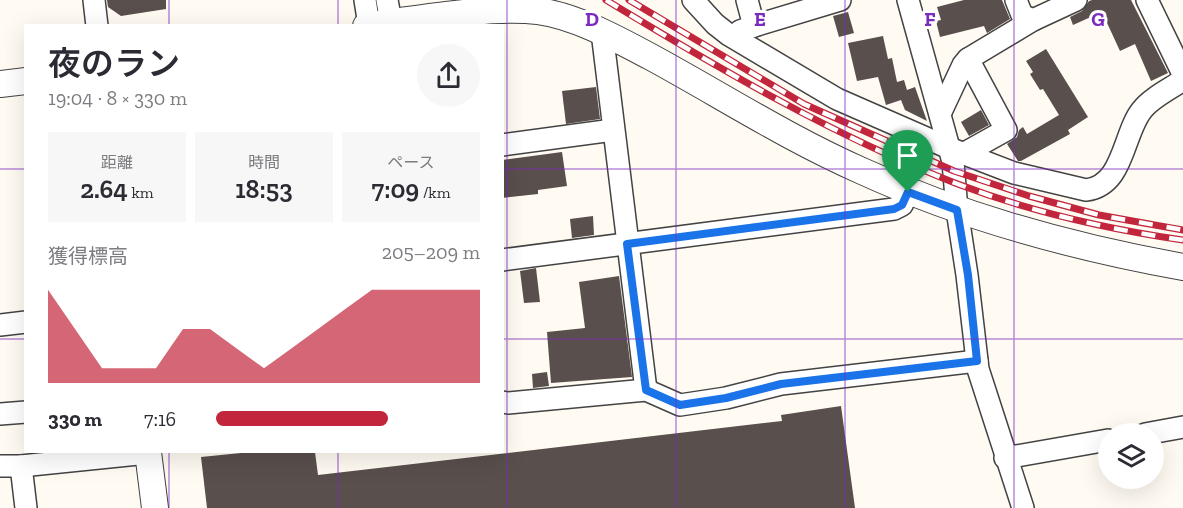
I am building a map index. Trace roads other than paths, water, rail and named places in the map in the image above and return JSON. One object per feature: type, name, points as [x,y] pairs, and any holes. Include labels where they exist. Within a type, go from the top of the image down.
[{"type":"street","points":[[94,0],[97,24]]},
{"type":"street","points":[[365,0],[378,18],[520,10],[540,11],[574,21],[602,32],[702,85],[809,146],[908,192],[957,210],[1084,247],[1183,267]]},
{"type":"street","points":[[693,0],[715,24],[729,35],[837,99],[956,151],[1014,173],[1069,187],[1092,189],[1111,175],[1143,107],[1183,80]]},
{"type":"street","points":[[747,0],[754,26]]},
{"type":"street","points":[[729,35],[840,0]]},
{"type":"street","points":[[1016,0],[1023,15],[1033,20]]},
{"type":"street","points":[[940,114],[968,59],[1033,20],[1076,0]]},
{"type":"street","points":[[1147,0],[1183,74]]},
{"type":"street","points":[[915,2],[940,114],[956,151],[954,162],[957,210],[968,275],[978,365],[1005,458],[1023,508]]},
{"type":"street","points":[[602,32],[646,390]]},
{"type":"street","points":[[956,151],[1006,130],[968,59]]},
{"type":"street","points":[[0,84],[24,81]]},
{"type":"street","points":[[504,145],[613,130]]},
{"type":"street","points":[[504,260],[894,209],[902,205],[908,192]]},
{"type":"street","points":[[0,325],[24,322]]},
{"type":"street","points":[[504,402],[646,390],[680,405],[726,398],[781,384],[978,365]]},
{"type":"street","points":[[0,414],[24,412]]},
{"type":"street","points":[[1164,430],[1183,427]]},
{"type":"street","points":[[1005,458],[1098,442]]},
{"type":"street","points":[[26,508],[10,466],[138,453]]},
{"type":"street","points":[[148,453],[155,508]]},
{"type":"railway","points":[[606,0],[776,99],[909,164],[983,193],[1039,210],[1096,225],[1183,240]]},
{"type":"railway","points":[[629,0],[804,104],[954,171],[1029,196],[1099,215],[1183,230]]}]
